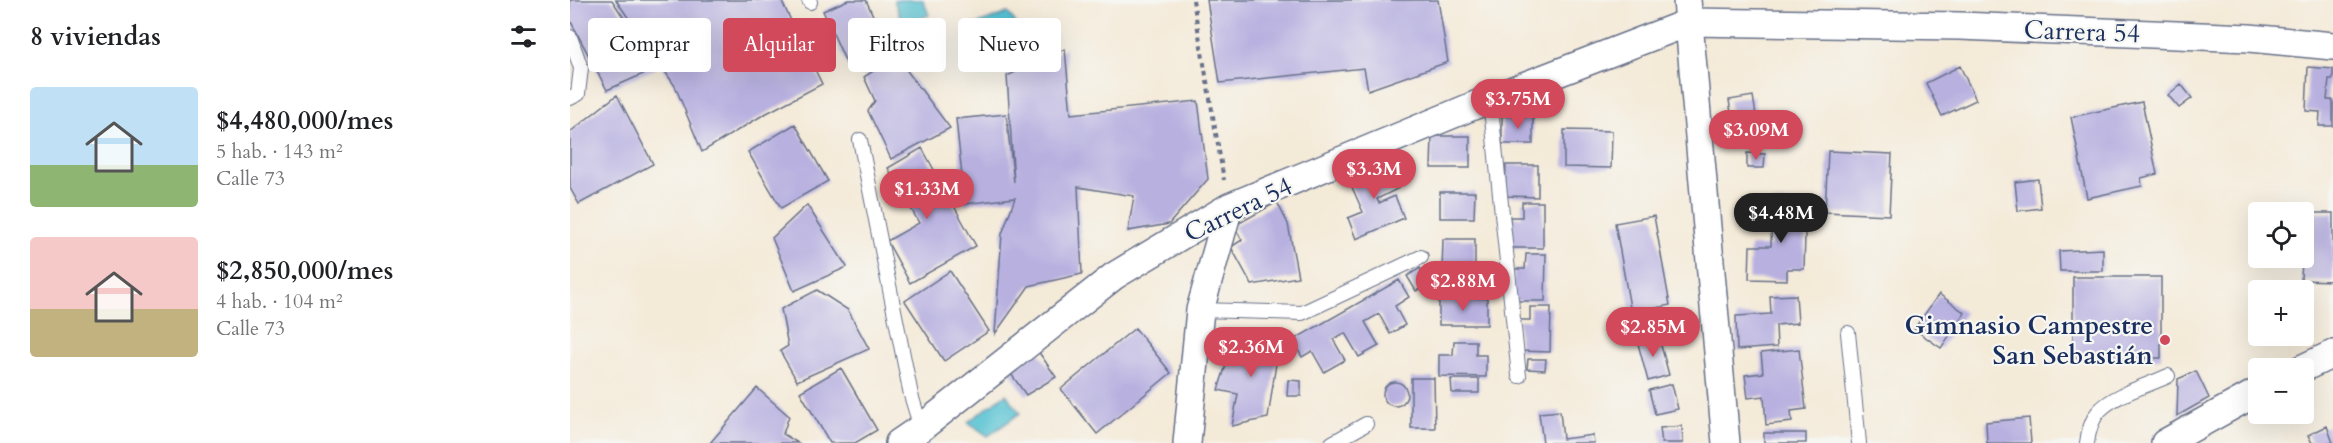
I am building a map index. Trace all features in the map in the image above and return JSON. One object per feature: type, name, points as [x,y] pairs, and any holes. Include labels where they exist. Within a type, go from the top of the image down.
[{"type":"street","name":"Carrera 54","points":[[910,436],[1114,276],[1229,207],[1490,99],[1689,11],[1960,26],[2249,38],[2333,46]]},
{"type":"street","points":[[1689,11],[1726,443]]},
{"type":"street","points":[[1187,443],[1200,310],[1229,207]]},
{"type":"street","points":[[2314,363],[2333,354]]},
{"type":"street","points":[[2165,443],[2248,397]]},
{"type":"lane","points":[[570,37],[580,68],[578,94],[570,98]]},
{"type":"lane","points":[[1490,99],[1519,376]]},
{"type":"lane","points":[[860,140],[910,395],[910,436]]},
{"type":"lane","points":[[1200,310],[1302,313],[1421,257]]},
{"type":"lane","points":[[1848,333],[1859,443]]},
{"type":"lane","points":[[2087,443],[2088,434],[2098,412],[2117,399],[2168,376]]},
{"type":"lane","points":[[1332,443],[1366,424]]},
{"type":"path","points":[[1193,0],[1229,207]]},
{"type":"water","points":[[894,0],[923,0],[929,15],[921,18],[900,18]]},
{"type":"water","points":[[1008,13],[1012,18],[994,18]]},
{"type":"water","points":[[1006,394],[1020,413],[988,436],[968,422]]},
{"type":"building","points":[[570,0],[612,0],[624,18],[588,18],[588,54],[570,20]]},
{"type":"building","points":[[616,0],[781,0],[790,18],[723,18],[723,72],[816,72],[822,84],[763,115],[702,152],[675,86],[665,72],[711,72],[711,18],[628,18]]},
{"type":"building","points":[[848,0],[866,0],[874,18],[848,18],[848,67],[836,40],[836,18],[826,18],[823,11]]},
{"type":"building","points":[[1207,0],[1438,0],[1448,62],[1368,90],[1364,68],[1220,83]]},
{"type":"building","points":[[1065,49],[1071,114],[1198,101],[1208,179],[1169,224],[1128,231],[1134,196],[1078,187],[1082,274],[1029,286],[995,334],[1002,234],[1015,198],[965,204],[956,119],[1006,114],[1014,182],[1007,76],[1016,72],[1061,72],[1061,51]]},
{"type":"building","points":[[1960,66],[1976,100],[1942,116],[1926,83]]},
{"type":"building","points":[[2308,67],[2333,69],[2333,79],[2329,79],[2327,100],[2333,100],[2333,126],[2319,126],[2320,112],[2306,111]]},
{"type":"building","points":[[597,72],[648,72],[607,90]]},
{"type":"building","points":[[872,72],[908,72],[950,128],[891,159],[868,111],[875,101],[864,77]]},
{"type":"building","points":[[2181,84],[2192,98],[2179,108],[2168,95]]},
{"type":"building","points":[[617,95],[653,164],[579,204],[570,188],[570,132]]},
{"type":"building","points":[[1753,96],[1759,134],[1735,138],[1729,100]]},
{"type":"building","points":[[2142,102],[2157,174],[2141,178],[2142,186],[2087,198],[2071,117]]},
{"type":"building","points":[[1502,116],[1533,116],[1533,144],[1502,144]]},
{"type":"building","points":[[795,124],[828,181],[781,208],[748,152]]},
{"type":"building","points":[[1564,130],[1612,131],[1611,168],[1564,167]]},
{"type":"building","points":[[1432,136],[1470,136],[1470,168],[1431,168]]},
{"type":"building","points":[[922,148],[976,246],[910,283],[887,241],[919,223],[888,168]]},
{"type":"building","points":[[1828,151],[1892,154],[1889,215],[1825,212]]},
{"type":"building","points":[[1747,153],[1765,154],[1764,168],[1747,168]]},
{"type":"building","points":[[1388,163],[1399,188],[1377,199],[1379,203],[1395,196],[1404,218],[1356,239],[1348,218],[1363,212],[1347,176],[1364,169],[1365,173]]},
{"type":"building","points":[[1506,165],[1538,165],[1538,197],[1505,196]]},
{"type":"building","points":[[2038,179],[2041,208],[2018,211],[2015,182]]},
{"type":"building","points":[[1440,192],[1475,192],[1474,218],[1440,218]]},
{"type":"building","points":[[1277,202],[1288,224],[1298,277],[1252,285],[1231,247],[1242,240],[1234,226]]},
{"type":"building","points":[[1522,202],[1543,202],[1543,248],[1510,248],[1510,217],[1522,217]]},
{"type":"building","points":[[1772,202],[1806,203],[1804,269],[1787,269],[1787,280],[1749,279],[1750,246],[1771,246]]},
{"type":"building","points":[[807,205],[847,267],[794,291],[772,238]]},
{"type":"building","points":[[2314,213],[2333,213],[2333,281],[2301,280],[2302,268],[2314,268]]},
{"type":"building","points":[[1654,216],[1670,305],[1631,313],[1615,223]]},
{"type":"building","points":[[1443,239],[1475,239],[1475,271],[1442,271]]},
{"type":"building","points":[[2103,249],[2103,271],[2060,271],[2059,251]]},
{"type":"building","points":[[1526,254],[1546,254],[1545,301],[1513,301],[1514,269],[1525,269]]},
{"type":"building","points":[[1420,268],[1429,284],[1416,291],[1407,276]]},
{"type":"building","points":[[950,271],[989,331],[944,361],[905,301]]},
{"type":"building","points":[[2073,277],[2161,277],[2161,358],[2073,358]]},
{"type":"building","points":[[1399,280],[1409,297],[1395,306],[1405,325],[1390,334],[1379,314],[1365,322],[1379,346],[1359,357],[1345,333],[1333,339],[1345,360],[1324,372],[1312,351],[1302,357],[1293,340]]},
{"type":"building","points":[[817,290],[848,310],[869,349],[797,381],[780,351],[788,346],[781,309]]},
{"type":"building","points":[[1939,294],[1965,313],[1941,348],[1914,329]]},
{"type":"building","points":[[1796,295],[1798,323],[1776,325],[1777,347],[1737,350],[1736,316],[1771,314],[1770,296]]},
{"type":"building","points":[[1439,298],[1487,298],[1487,325],[1439,325]]},
{"type":"building","points":[[1530,307],[1551,307],[1550,352],[1519,351],[1519,320],[1530,320]]},
{"type":"building","points":[[1135,328],[1171,373],[1097,434],[1061,389]]},
{"type":"building","points":[[1658,334],[1669,375],[1648,381],[1637,340]]},
{"type":"building","points":[[1235,337],[1279,343],[1268,418],[1232,426],[1238,394],[1218,390]]},
{"type":"building","points":[[1454,341],[1476,341],[1476,355],[1486,355],[1486,377],[1439,376],[1439,355],[1453,355]]},
{"type":"building","points":[[1799,349],[1806,409],[1791,411],[1792,422],[1766,425],[1764,396],[1748,398],[1745,375],[1763,373],[1761,353]]},
{"type":"building","points":[[1038,351],[1056,377],[1026,395],[1009,371]]},
{"type":"building","points":[[1528,359],[1546,359],[1545,370],[1527,369]]},
{"type":"building","points":[[841,368],[877,430],[855,443],[830,443],[800,392]]},
{"type":"building","points":[[2196,371],[2209,398],[2177,416],[2178,379]]},
{"type":"building","points":[[1411,378],[1434,378],[1435,428],[1411,428]]},
{"type":"building","points":[[1451,379],[1479,379],[1479,393],[1452,393]]},
{"type":"building","points":[[1288,380],[1301,381],[1301,396],[1287,396]]},
{"type":"building","points":[[1395,382],[1403,386],[1407,394],[1403,402],[1395,406],[1387,402],[1383,394],[1387,386]]},
{"type":"building","points":[[1672,384],[1678,409],[1655,414],[1649,390]]},
{"type":"building","points":[[757,388],[789,416],[783,434],[798,443],[710,443]]},
{"type":"building","points":[[1560,411],[1563,439],[1593,435],[1594,443],[1543,443],[1539,413]]},
{"type":"building","points":[[2029,418],[2031,443],[1987,443],[1986,422]]},
{"type":"building","points":[[1682,426],[1683,443],[1662,443],[1660,428]]},
{"type":"building","points":[[2327,426],[2333,443],[2312,443],[2308,435]]},
{"type":"building","points":[[1764,433],[1806,433],[1806,443],[1764,443]]},
{"type":"place","name":"Gimnasio Campestre San Sebastián","points":[[2165,340]]}]
